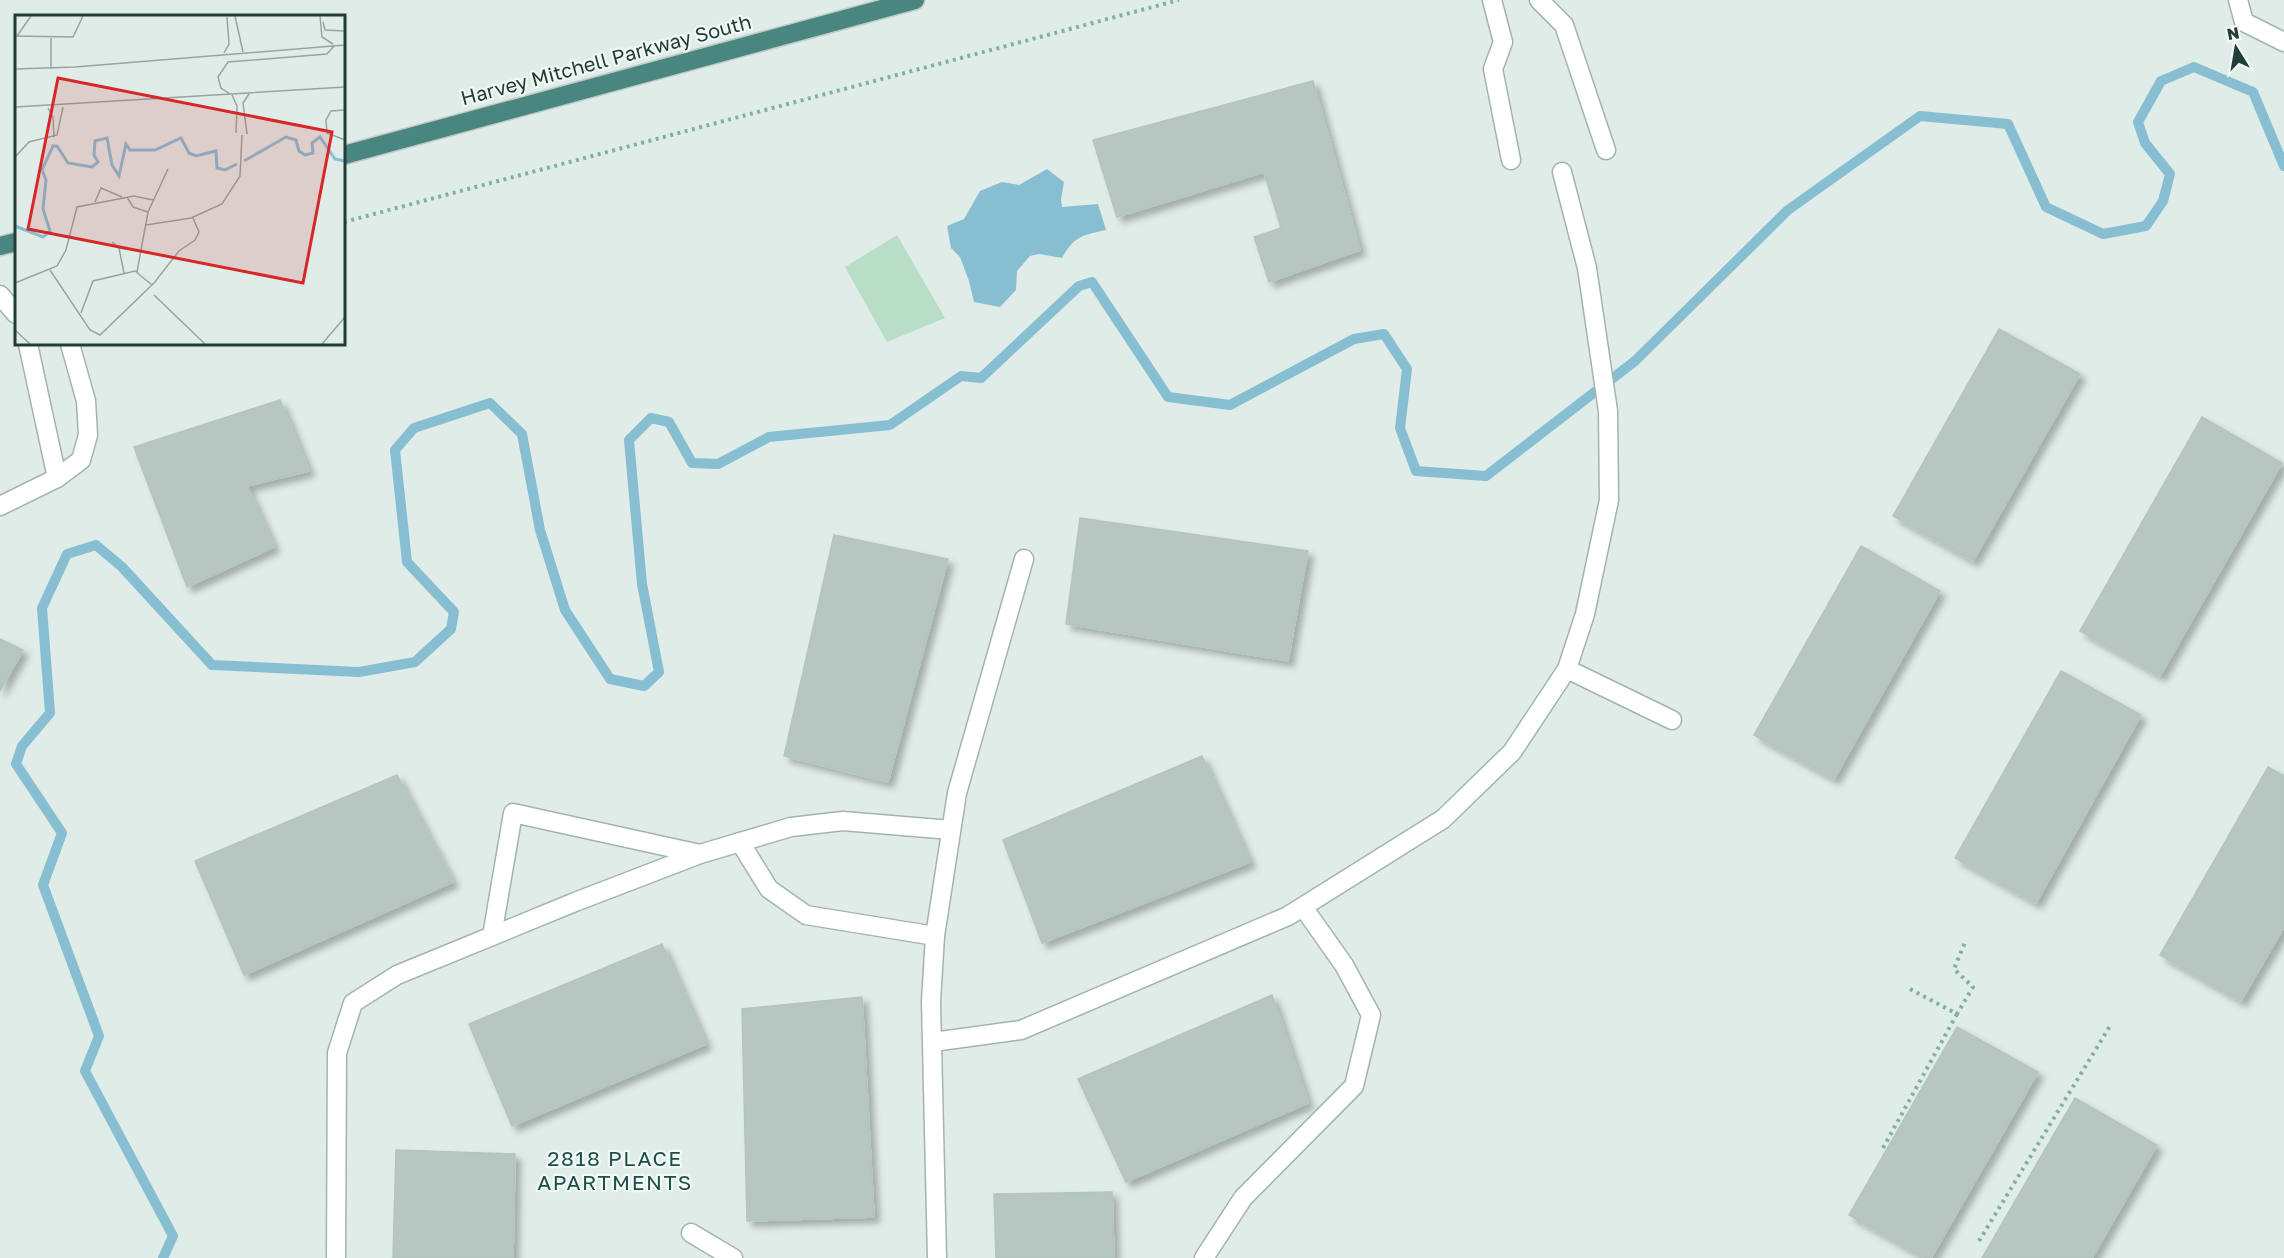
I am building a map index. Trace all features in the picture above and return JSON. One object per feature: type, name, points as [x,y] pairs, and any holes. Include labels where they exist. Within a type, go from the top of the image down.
[{"type":"highway","name":"Harvey Mitchell Parkway South","points":[[345,154],[915,0]]},
{"type":"highway","points":[[0,246],[15,242]]},
{"type":"street","points":[[1492,0],[1503,42],[1493,69],[1511,160]]},
{"type":"street","points":[[1539,0],[1564,25],[1606,150]]},
{"type":"street","points":[[2238,0],[2244,22],[2284,42]]},
{"type":"street","points":[[933,1042],[1021,1030],[1288,916],[1443,819],[1512,752],[1567,669],[1585,614],[1609,500],[1608,411],[1587,268],[1562,172]]},
{"type":"street","points":[[0,295],[15,313]]},
{"type":"street","points":[[28,345],[57,478]]},
{"type":"street","points":[[0,506],[57,478],[81,460],[88,435],[86,401],[70,345]]},
{"type":"street","points":[[937,1258],[931,1000],[935,936],[957,793],[1024,559]]},
{"type":"street","points":[[1567,669],[1672,720]]},
{"type":"street","points":[[492,936],[513,813],[700,854]]},
{"type":"street","points":[[336,1258],[337,1053],[353,1003],[397,975],[492,936],[700,854],[791,827],[843,821],[951,830]]},
{"type":"street","points":[[740,842],[770,889],[806,915],[935,936]]},
{"type":"street","points":[[1204,1258],[1243,1198],[1354,1086],[1371,1015],[1344,965],[1303,907]]},
{"type":"street","points":[[691,1233],[733,1258]]},
{"type":"path","points":[[345,222],[1179,0]]},
{"type":"path","points":[[1883,1148],[1973,987],[1954,969],[1966,940]]},
{"type":"path","points":[[1910,988],[1957,1014]]},
{"type":"path","points":[[1979,1241],[2110,1026]]},
{"type":"green space","points":[[897,235],[945,318],[887,342],[845,267]]},
{"type":"water","points":[[1047,169],[1064,182],[1062,207],[1098,204],[1106,230],[1091,233],[1075,241],[1062,258],[1039,254],[1030,256],[1017,271],[1016,290],[1000,307],[974,302],[960,257],[951,248],[947,226],[964,219],[980,191],[1002,182],[1019,185]]},
{"type":"building","points":[[1313,81],[1360,250],[1269,282],[1254,237],[1281,228],[1264,172],[1117,217],[1093,140]]},
{"type":"building","points":[[1999,329],[2080,374],[1973,561],[1893,516]]},
{"type":"building","points":[[280,400],[309,471],[247,486],[274,547],[187,587],[134,447]]},
{"type":"building","points":[[2202,417],[2282,463],[2160,676],[2080,631]]},
{"type":"building","points":[[1080,518],[1308,551],[1288,661],[1066,624]]},
{"type":"building","points":[[834,535],[948,559],[888,782],[784,756]]},
{"type":"building","points":[[1861,546],[1940,591],[1834,779],[1754,735]]},
{"type":"building","points":[[0,639],[23,650],[0,691]]},
{"type":"building","points":[[2061,671],[2141,715],[2036,903],[1955,858]]},
{"type":"building","points":[[1202,756],[1250,862],[1042,943],[1003,840]]},
{"type":"building","points":[[2268,767],[2284,776],[2284,927],[2241,1001],[2160,955]]},
{"type":"building","points":[[397,775],[453,882],[244,975],[195,861]]},
{"type":"building","points":[[662,944],[706,1044],[512,1126],[469,1024]]},
{"type":"building","points":[[1272,995],[1308,1103],[1126,1182],[1078,1079]]},
{"type":"building","points":[[862,997],[874,1217],[747,1221],[742,1009]]},
{"type":"building","points":[[1957,1027],[2038,1072],[1931,1258],[1925,1258],[1849,1215]]},
{"type":"building","points":[[2075,1098],[2157,1145],[2092,1258],[1982,1258]]},
{"type":"building","points":[[396,1150],[515,1154],[513,1258],[393,1258]]},
{"type":"building","points":[[1112,1192],[1114,1258],[996,1258],[994,1194]]},
{"type":"waterway","points":[[163,1258],[173,1236],[85,1071],[99,1036],[43,885],[62,833],[16,764],[22,746],[50,713],[42,608],[67,554],[96,545],[122,567],[212,665],[359,672],[415,662],[451,629],[454,612],[407,562],[395,450],[414,428],[490,403],[522,434],[540,530],[565,610],[610,679],[644,686],[659,672],[642,584],[629,440],[651,418],[669,422],[692,463],[718,464],[769,437],[890,425],[961,376],[981,378],[1079,286],[1092,282],[1168,397],[1230,405],[1354,339],[1384,334],[1407,369],[1400,428],[1416,471],[1486,476],[1635,361],[1788,210],[1920,116],[2008,124],[2046,207],[2103,234],[2146,226],[2163,201],[2170,174],[2145,143],[2138,122],[2161,81],[2194,67],[2253,92],[2284,166]]},
{"type":"district","name":"2818 PLACE APARTMENTS","points":[[615,1171]]}]
